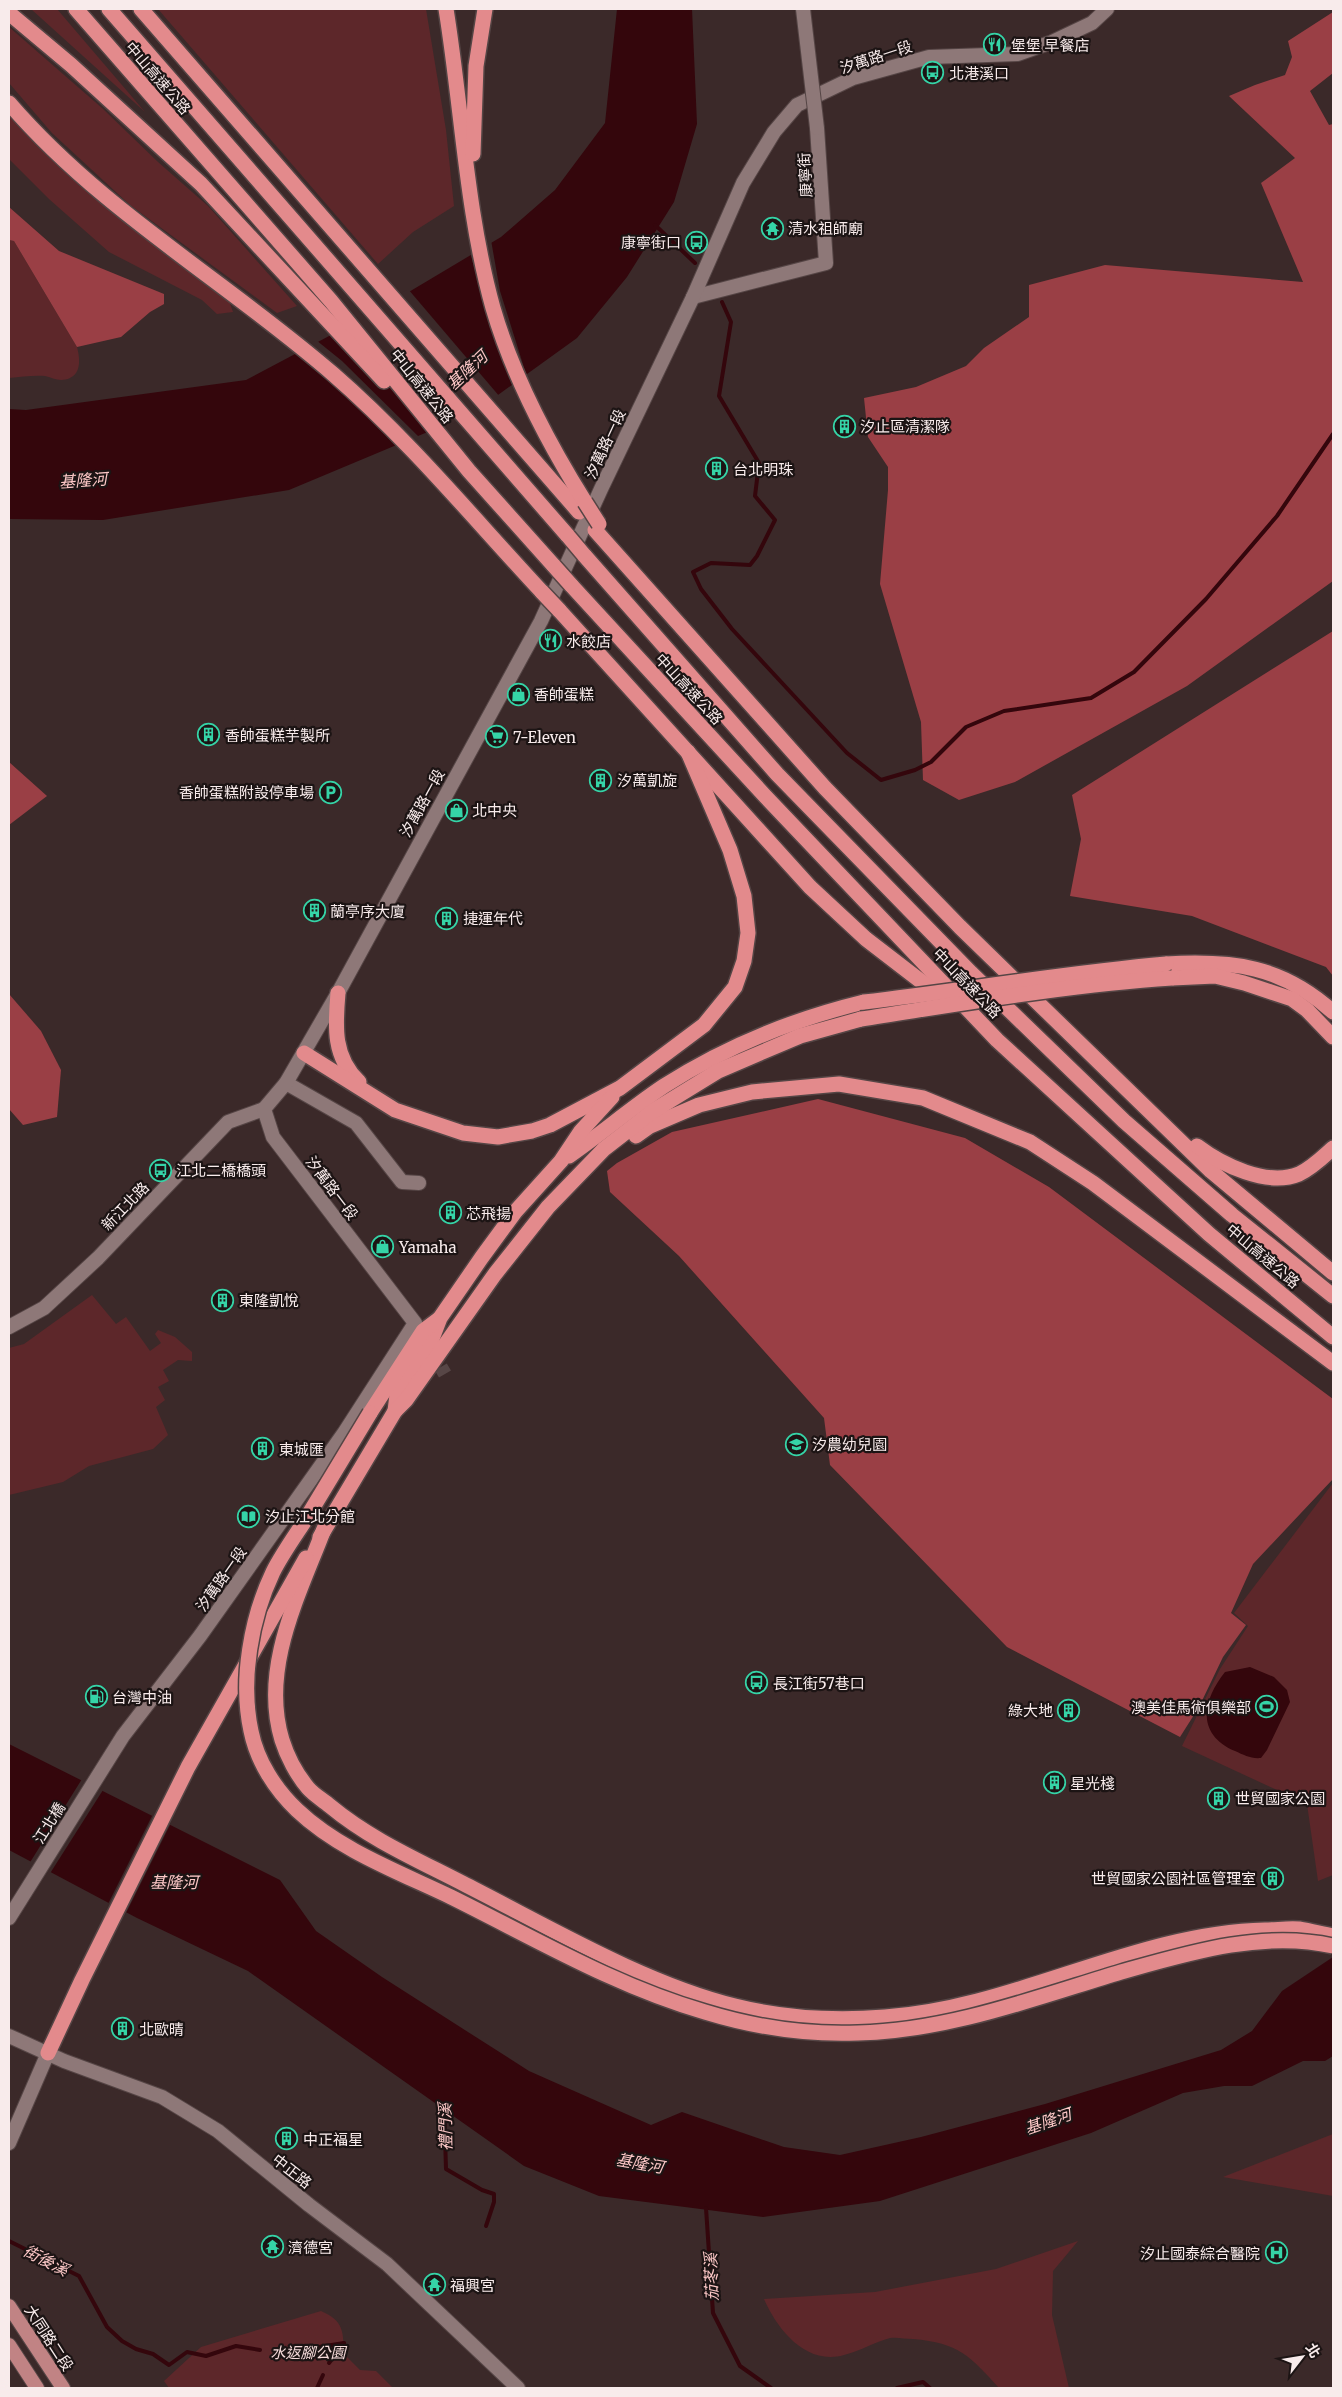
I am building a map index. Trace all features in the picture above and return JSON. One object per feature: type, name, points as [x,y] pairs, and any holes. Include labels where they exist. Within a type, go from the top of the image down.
[{"type":"highway","name":"中山高速公路","points":[[76,9],[330,301],[469,471],[570,585],[758,788],[997,1040],[1209,1234],[1333,1337]]},
{"type":"highway","name":"中山高速公路","points":[[109,9],[494,453],[778,774],[971,974],[1124,1122],[1232,1215],[1333,1296]]},
{"type":"highway","points":[[141,9],[507,430],[582,507],[632,569],[825,788],[960,927],[1211,1171],[1333,1273]]},
{"type":"highway","points":[[446,9],[472,200],[493,307],[517,376],[582,507]]},
{"type":"highway","points":[[472,200],[476,66],[485,9]]},
{"type":"highway","points":[[9,12],[71,65],[201,184],[265,250],[317,310],[469,471]]},
{"type":"highway","points":[[9,103],[62,161],[122,213],[333,374],[423,464],[559,610],[810,887],[866,939],[997,1040]]},
{"type":"highway","points":[[304,1053],[395,1110],[463,1133],[498,1137],[532,1131],[550,1125],[620,1088],[704,1025],[735,988],[744,961],[748,933],[744,896],[730,850],[688,752]]},
{"type":"highway","points":[[561,1161],[665,1086],[748,1041],[818,1013],[864,1002],[957,991],[1087,971],[1199,962],[1230,964],[1271,973],[1298,985],[1333,1012]]},
{"type":"highway","points":[[48,2054],[82,1980],[188,1767],[291,1582],[396,1412],[495,1274],[548,1207],[604,1149],[653,1111],[718,1071],[800,1036],[861,1019],[1041,990],[1101,983],[1215,976],[1244,983],[1292,999],[1307,1010],[1333,1037]]},
{"type":"highway","points":[[338,993],[335,1029],[343,1062],[352,1075],[375,1096]]},
{"type":"highway","points":[[581,1174],[650,1126],[699,1105],[752,1092],[839,1084],[923,1098],[1030,1142],[1093,1183],[1333,1363]]},
{"type":"highway","points":[[396,1412],[397,1395],[430,1344],[440,1318],[515,1212],[561,1161],[581,1131],[620,1088]]},
{"type":"highway","points":[[1153,1115],[1211,1157],[1239,1170],[1270,1177],[1297,1175],[1311,1167],[1333,1148]]},
{"type":"highway","points":[[440,1318],[423,1331],[370,1413],[273,1572],[259,1610],[250,1655],[247,1687],[251,1731],[263,1765],[279,1789],[298,1811],[328,1834],[370,1858],[624,1983],[708,2013],[776,2028],[855,2034],[910,2030],[992,2011],[1182,1954],[1281,1940],[1312,1941],[1333,1946]]},
{"type":"highway","points":[[324,1529],[284,1634],[278,1659],[275,1700],[282,1739],[292,1763],[309,1789],[359,1829],[538,1922],[627,1966],[676,1986],[735,2006],[830,2019],[930,2013],[986,2000],[1196,1937],[1246,1930],[1299,1929],[1333,1936]]},
{"type":"main road","name":"大同路二段","points":[[9,2306],[63,2388]]},
{"type":"main road","points":[[9,2345],[37,2388]]},
{"type":"street","name":"康寧街","points":[[692,298],[826,263],[817,128],[803,9]]},
{"type":"street","name":"汐萬路一段","points":[[117,1746],[200,1636],[315,1474],[415,1324],[273,1137],[264,1109],[286,1083],[304,1053],[541,621],[601,489],[692,298],[743,183],[774,132],[797,106],[853,78],[929,57],[1018,54],[1052,42],[1092,24],[1107,9]]},
{"type":"street","points":[[286,1083],[356,1123],[402,1182],[419,1183]]},
{"type":"street","name":"新江北路","points":[[9,1326],[44,1308],[98,1258],[228,1122],[264,1109]]},
{"type":"street","name":"江北橋","points":[[9,1918],[117,1746]]},
{"type":"street","name":"中正路","points":[[9,2036],[48,2054],[162,2097],[218,2131],[274,2177],[387,2264],[518,2388]]},
{"type":"street","points":[[9,2143],[48,2054]]},
{"type":"green space","points":[[31,9],[57,9],[145,112]]},
{"type":"green space","points":[[158,9],[426,9],[446,130],[454,206],[413,232],[378,264]]},
{"type":"green space","points":[[9,27],[102,108],[158,162],[208,206],[297,306],[277,313],[130,205],[52,133],[9,83]]},
{"type":"green space","points":[[9,103],[226,292],[233,312],[217,314],[202,300],[109,252],[49,199],[9,159]]},
{"type":"green space","points":[[9,240],[14,241],[77,347],[78,369],[68,379],[59,380],[45,376],[9,378]]},
{"type":"green space","points":[[92,1295],[116,1324],[126,1317],[150,1351],[161,1343],[155,1334],[158,1330],[175,1337],[192,1352],[192,1361],[178,1360],[163,1370],[169,1381],[158,1387],[165,1400],[156,1407],[168,1435],[153,1449],[89,1466],[63,1482],[9,1495],[9,1348],[24,1344]]},
{"type":"green space","name":"澳美佳馬術俱樂部","points":[[1333,1483],[1333,1875],[1318,1881],[1307,1804],[1182,1746],[1220,1669],[1248,1626],[1234,1613]]},
{"type":"green space","points":[[1333,2134],[1333,2196],[1223,2177]]},
{"type":"green space","points":[[1078,2241],[1053,2271],[1052,2315],[1069,2388],[999,2388],[971,2359],[953,2348],[929,2341],[890,2338],[844,2355],[830,2357],[817,2355],[805,2350],[785,2333],[764,2299],[875,2292],[996,2269]]},
{"type":"green space","name":"水返腳公園","points":[[321,2311],[334,2319],[341,2328],[344,2354],[360,2370],[376,2371],[393,2388],[169,2388],[164,2381],[201,2347]]},
{"type":"shaded area","points":[[1333,12],[1333,73],[1310,91],[1329,125],[1333,124],[1333,581],[1187,686],[1015,782],[959,800],[923,780],[921,722],[880,584],[888,490],[888,467],[868,437],[864,398],[916,387],[966,366],[984,348],[1029,317],[1029,285],[1105,265],[1303,282],[1261,183],[1295,158],[1229,96],[1285,75],[1292,57],[1288,41]]},
{"type":"shaded area","points":[[9,207],[59,251],[164,294],[164,304],[150,312],[121,337],[77,347],[14,241],[9,240]]},
{"type":"shaded area","points":[[1333,631],[1333,976],[1326,967],[1192,916],[1070,896],[1081,839],[1072,795]]},
{"type":"shaded area","points":[[9,762],[47,796],[9,825]]},
{"type":"shaded area","points":[[9,994],[41,1031],[61,1070],[57,1117],[23,1125],[9,1109]]},
{"type":"shaded area","points":[[818,1099],[965,1138],[1049,1187],[1333,1399],[1333,1479],[1253,1564],[1231,1613],[1246,1625],[1223,1657],[1199,1707],[1180,1737],[1007,1647],[830,1465],[824,1418],[679,1256],[610,1192],[607,1171],[617,1163],[672,1132]]},
{"type":"water","name":"基隆河","points":[[617,9],[692,9],[697,124],[674,202],[627,277],[577,338],[473,413],[289,490],[103,520],[9,519],[9,409],[26,410],[246,380],[382,308],[501,237],[555,190],[605,123]]},
{"type":"water","points":[[1250,1667],[1274,1677],[1287,1690],[1290,1702],[1267,1750],[1261,1758],[1248,1756],[1222,1744],[1214,1736],[1207,1716],[1211,1694],[1225,1672]]},
{"type":"water","name":"基隆河","points":[[9,1744],[280,1880],[316,1931],[382,1977],[529,2071],[651,2125],[682,2112],[784,2147],[840,2155],[921,2137],[1045,2104],[1221,2050],[1252,2031],[1282,1991],[1333,1957],[1333,2056],[1325,2061],[1303,2061],[1252,2086],[1224,2086],[1183,2093],[1091,2133],[880,2201],[763,2217],[599,2196],[524,2166],[248,1971],[137,1918],[9,1850]]},
{"type":"pier","points":[[491,240],[500,291],[527,377],[513,387],[490,327],[470,252]]},
{"type":"pier","points":[[408,289],[500,397],[474,415],[430,433],[339,327]]},
{"type":"pier","points":[[316,340],[342,361],[420,438],[403,445],[299,349]]},
{"type":"pier","points":[[82,1779],[103,1790],[49,1875],[29,1864]]},
{"type":"pier","points":[[153,1814],[171,1823],[125,1915],[107,1906]]},
{"type":"waterway","points":[[655,225],[695,263]]},
{"type":"waterway","points":[[722,302],[731,322],[719,396],[759,463],[755,496],[775,520],[757,556],[750,565],[711,563],[693,572],[701,589],[732,629],[847,753],[881,780],[915,770],[931,762],[966,727],[1004,711],[1091,698],[1134,672],[1206,599],[1277,516],[1333,434]]},
{"type":"waterway","name":"禮門溪","points":[[444,2104],[446,2169],[482,2190],[494,2194],[494,2202],[486,2226]]},
{"type":"waterway","name":"茄苳溪","points":[[706,2208],[713,2313],[740,2366],[771,2388]]},
{"type":"waterway","name":"街後溪","points":[[9,2241],[79,2276],[107,2327],[122,2341],[136,2349],[153,2354],[169,2365],[187,2352],[206,2356],[236,2346],[260,2350]]},
{"type":"waterway","points":[[288,2352],[344,2343]]},
{"type":"waterway","name":"禮門溪","points":[[329,2363],[344,2343]]},
{"type":"waterway","name":"禮門溪","points":[[317,2388],[323,2375]]},
{"type":"waterway","name":"茄苳溪","points":[[897,2388],[923,2382],[930,2388]]},
{"type":"tunnel","points":[[430,1349],[445,1374]]},
{"type":"place","name":"堡堡 早餐店","points":[[995,45]]},
{"type":"place","name":"北港溪口","points":[[933,73]]},
{"type":"place","name":"清水祖師廟","points":[[772,228]]},
{"type":"place","name":"康寧街口","points":[[697,242]]},
{"type":"place","name":"汐止區清潔隊","points":[[844,426]]},
{"type":"place","name":"台北明珠","points":[[717,469]]},
{"type":"place","name":"水餃店","points":[[550,641]]},
{"type":"place","name":"香帥蛋糕","points":[[518,694]]},
{"type":"place","name":"香帥蛋糕芋製所","points":[[209,735]]},
{"type":"place","name":"7-Eleven","points":[[497,737]]},
{"type":"place","name":"汐萬凱旋","points":[[601,780]]},
{"type":"place","name":"香帥蛋糕附設停車場","points":[[330,792]]},
{"type":"place","name":"北中央","points":[[456,810]]},
{"type":"place","name":"蘭亭序大廈","points":[[314,911]]},
{"type":"place","name":"捷運年代","points":[[447,918]]},
{"type":"place","name":"江北二橋橋頭","points":[[160,1170]]},
{"type":"place","name":"芯飛揚","points":[[450,1213]]},
{"type":"place","name":"Yamaha","points":[[383,1247]]},
{"type":"place","name":"東隆凱悅","points":[[223,1300]]},
{"type":"place","name":"汐農幼兒園","points":[[796,1444]]},
{"type":"place","name":"東城匯","points":[[263,1449]]},
{"type":"place","name":"汐止江北分館","points":[[249,1516]]},
{"type":"place","name":"長江街57巷口","points":[[757,1683]]},
{"type":"place","name":"台灣中油","points":[[96,1697]]},
{"type":"place","name":"澳美佳馬術俱樂部","points":[[1267,1707]]},
{"type":"place","name":"綠大地","points":[[1069,1710]]},
{"type":"place","name":"星光棧","points":[[1054,1783]]},
{"type":"place","name":"世貿國家公園","points":[[1219,1798]]},
{"type":"place","name":"世貿國家公園社區管理室","points":[[1272,1878]]},
{"type":"place","name":"北歐晴","points":[[123,2029]]},
{"type":"place","name":"中正福星","points":[[287,2139]]},
{"type":"place","name":"濟德宮","points":[[272,2247]]},
{"type":"place","name":"汐止國泰綜合醫院","points":[[1276,2253]]},
{"type":"place","name":"福興宮","points":[[434,2285]]}]
